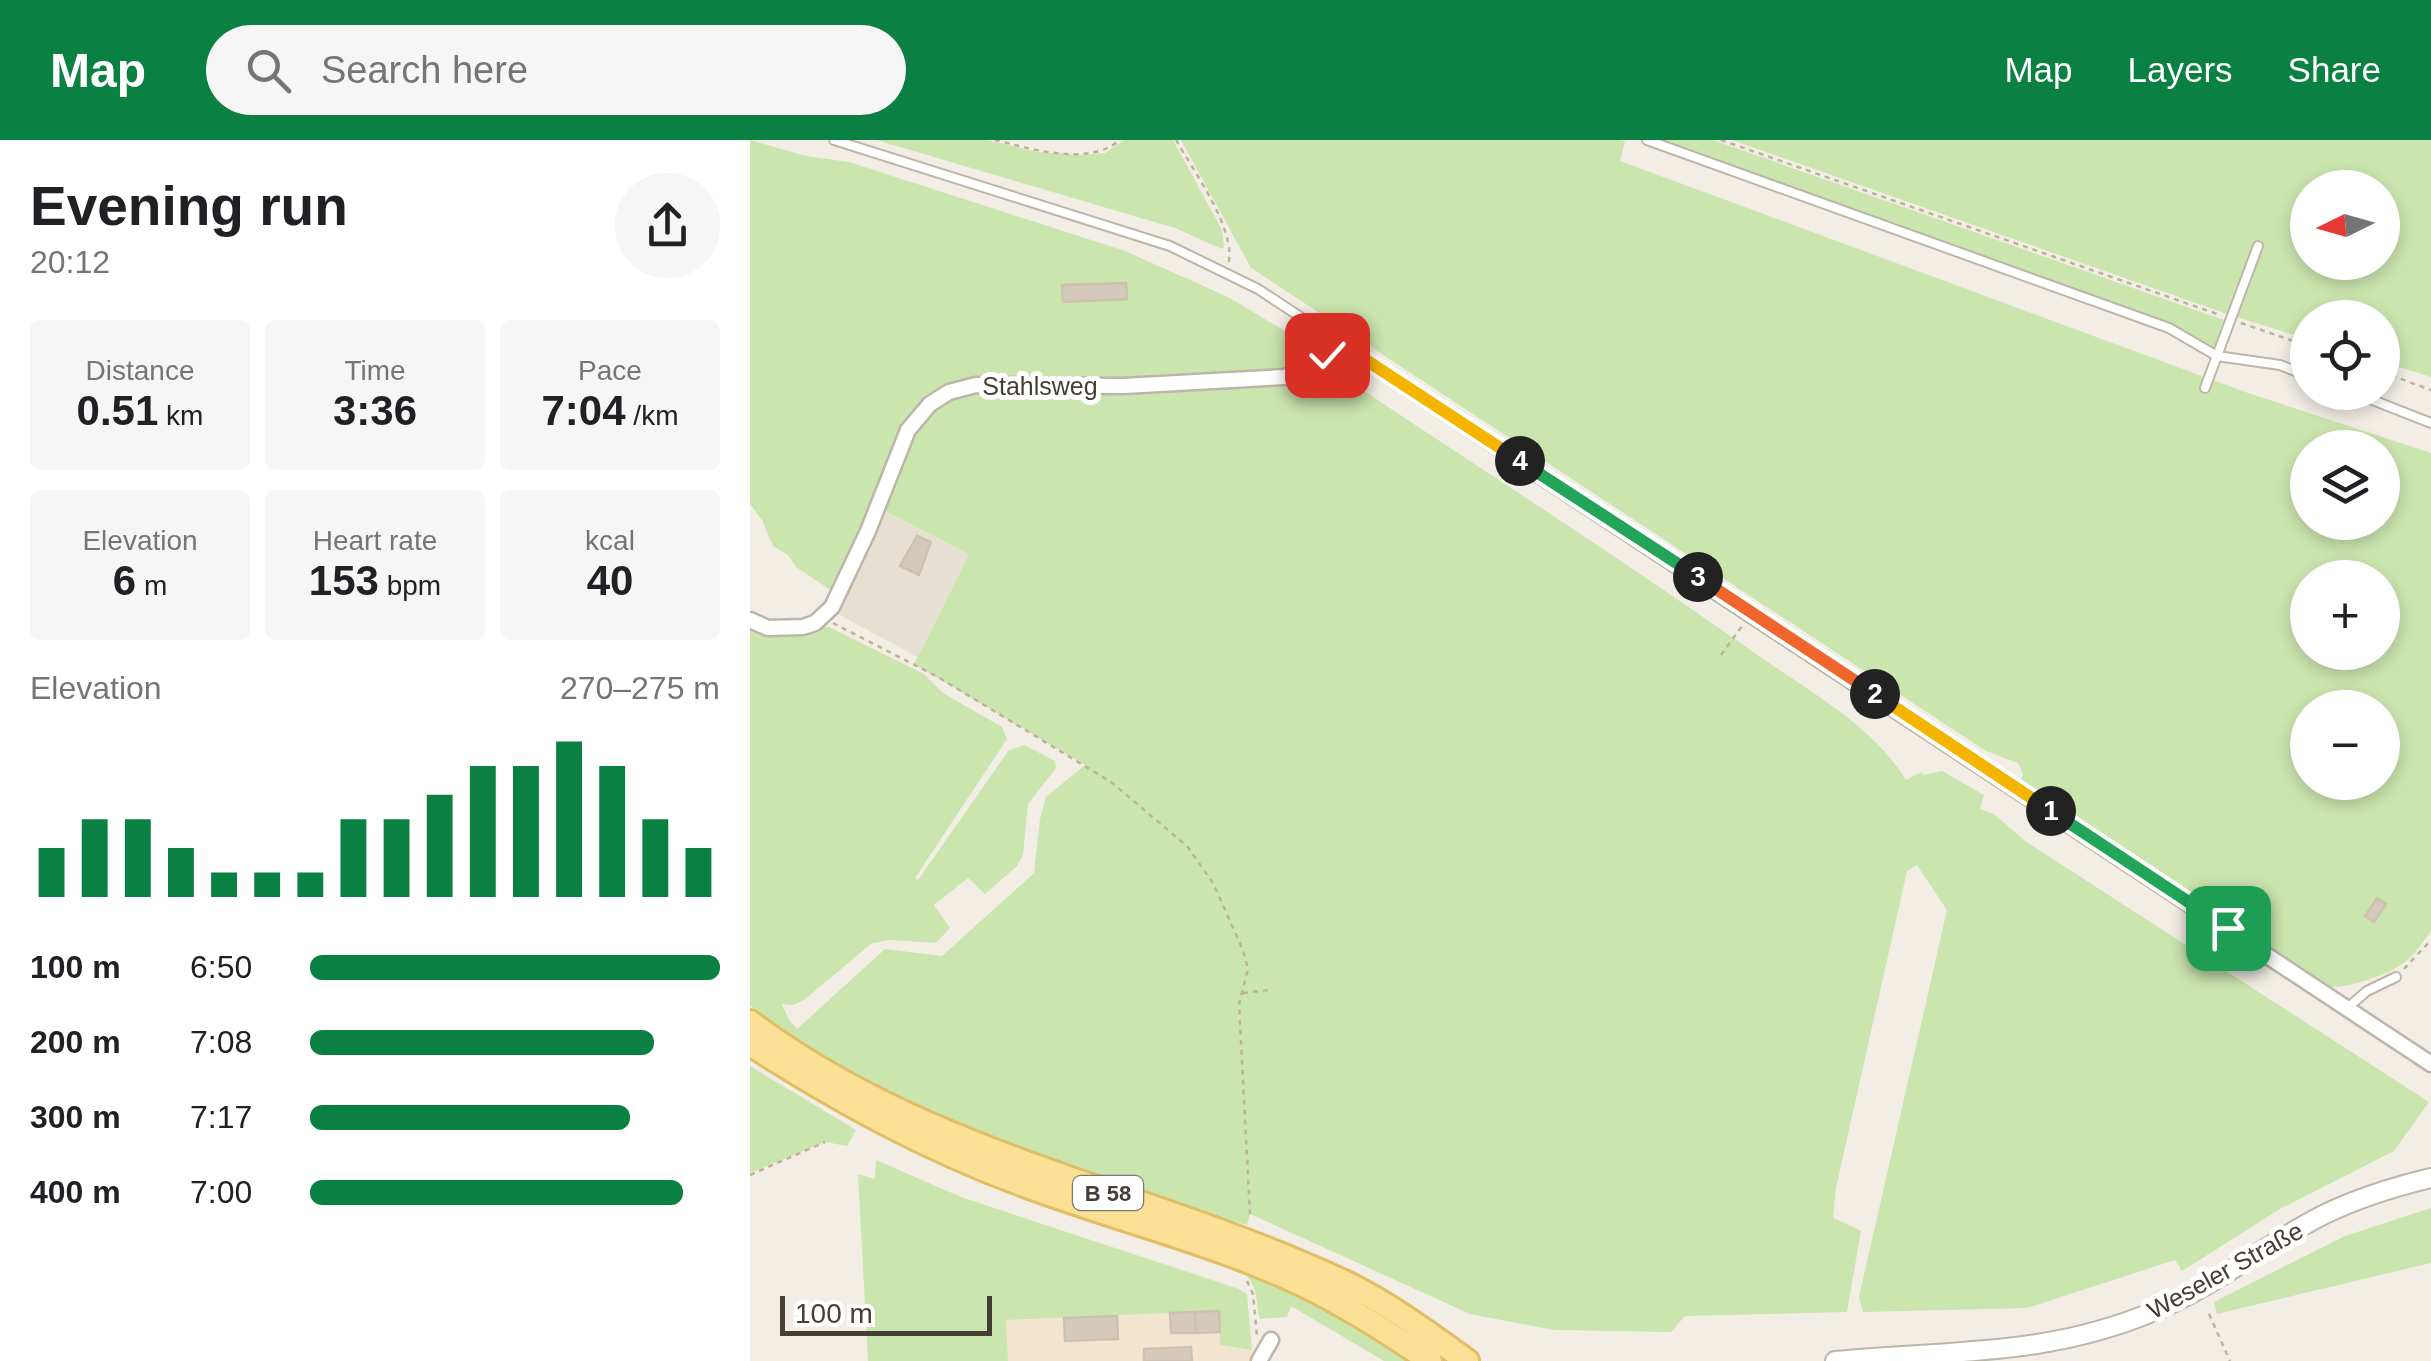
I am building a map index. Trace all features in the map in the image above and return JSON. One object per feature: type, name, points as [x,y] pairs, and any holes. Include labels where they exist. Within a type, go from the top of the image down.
[{"type":"main road","name":"B 58","points":[[750,1022],[827,1073],[942,1132],[1021,1164],[1273,1251],[1350,1286],[1467,1361]]},
{"type":"main road","name":"B 58","points":[[750,1044],[829,1095],[912,1140],[1025,1186],[1257,1266],[1325,1296],[1430,1361]]},
{"type":"street","points":[[1337,341],[2431,1064]]},
{"type":"street","name":"Stahlsweg","points":[[824,616],[847,579],[908,430],[930,404],[949,392],[976,386],[1124,386],[1284,378],[1318,366],[1337,341]]},
{"type":"street","points":[[750,620],[768,628],[794,628],[824,616]]},
{"type":"street","name":"Weseler Straße","points":[[1835,1361],[1984,1353],[2094,1333],[2160,1309],[2346,1204],[2431,1178]]},
{"type":"street","points":[[1259,1361],[1271,1340]]},
{"type":"lane","points":[[834,140],[1170,246],[1258,289],[1337,341]]},
{"type":"lane","points":[[1647,140],[2169,328],[2216,356],[2290,369]]},
{"type":"lane","points":[[2205,388],[2258,246]]},
{"type":"lane","points":[[2398,410],[2431,423]]},
{"type":"lane","points":[[2347,1008],[2367,991],[2396,977]]},
{"type":"path","points":[[995,140],[1055,152],[1089,153],[1110,148],[1120,140]]},
{"type":"path","points":[[1176,140],[1225,229],[1231,259]]},
{"type":"path","points":[[1721,140],[2290,340]]},
{"type":"path","points":[[2400,379],[2431,390]]},
{"type":"path","points":[[1721,655],[1752,612]]},
{"type":"path","points":[[824,616],[1066,752],[1111,782],[1187,846],[1213,883],[1248,969],[1239,1004],[1250,1214]]},
{"type":"path","points":[[2396,977],[2431,940]]},
{"type":"path","points":[[1242,992],[1269,990]]},
{"type":"path","points":[[750,1175],[825,1142]]},
{"type":"path","points":[[2210,1314],[2230,1361]]},
{"type":"shaded area","points":[[883,510],[969,554],[917,657],[838,614]]},
{"type":"shaded area","points":[[1219,1311],[1220,1345],[1252,1350],[1252,1361],[1008,1361],[1005,1320]]},
{"type":"green space","points":[[750,140],[806,156],[849,162],[1125,251],[1228,297],[1310,346],[1312,356],[1835,708],[1874,741],[1906,780],[1922,772],[1923,775],[1942,771],[1984,795],[1980,809],[1994,814],[2025,841],[2429,1102],[2394,1151],[2280,1209],[2182,1271],[2175,1260],[2027,1308],[1863,1312],[1859,1297],[1947,910],[1917,865],[1907,871],[1836,1188],[1833,1218],[1861,1231],[1847,1312],[1685,1316],[1671,1332],[1554,1330],[1470,1314],[1250,1214],[1247,1225],[998,1146],[833,1067],[750,1006],[750,625],[785,635],[829,627],[924,674],[943,693],[1002,727],[1007,739],[915,878],[918,880],[1009,750],[1024,745],[1055,761],[1056,768],[1028,804],[1023,855],[1017,866],[985,894],[968,878],[934,905],[950,928],[936,943],[872,943],[804,1000],[782,1004],[797,1029],[885,949],[942,956],[1034,873],[1046,797],[1085,765],[914,664],[969,554],[883,510],[916,426],[932,409],[980,381],[908,420],[835,593],[773,546],[750,504]]},
{"type":"green space","points":[[876,140],[987,140],[1038,152],[1083,155],[1105,153],[1124,140],[1173,140],[1222,230],[1224,247],[1175,228]]},
{"type":"green space","points":[[1181,140],[1625,141],[1620,161],[2290,407],[2290,410],[2361,430],[2290,430],[2290,540],[2400,540],[2400,443],[2431,453],[2431,931],[2404,963],[2351,985],[2323,986],[2019,783],[2023,774],[2018,763],[1986,751],[1251,268]]},
{"type":"green space","points":[[1659,140],[1713,140],[2224,320],[2213,351],[2171,325]]},
{"type":"green space","points":[[1732,140],[2431,140],[2431,377],[2400,367],[2400,300],[2290,300],[2290,334]]},
{"type":"green space","points":[[750,1066],[856,1130],[847,1146],[825,1142],[750,1173]]},
{"type":"green space","points":[[876,1160],[961,1197],[1239,1289],[1247,1294],[1252,1350],[1220,1345],[1219,1311],[1006,1320],[1008,1361],[868,1361],[858,1174],[875,1179]]},
{"type":"green space","points":[[2431,1208],[2431,1263],[2217,1314],[2214,1302],[2345,1236]]},
{"type":"green space","points":[[1241,1271],[1317,1302],[1409,1361],[1384,1361],[1291,1306],[1287,1317],[1260,1319],[1254,1287]]},
{"type":"building","points":[[1126,283],[1127,299],[1063,302],[1062,285]]},
{"type":"building","points":[[917,536],[931,542],[919,575],[900,566]]},
{"type":"building","points":[[2377,898],[2386,904],[2374,922],[2365,916]]},
{"type":"building","points":[[1219,1311],[1220,1332],[1196,1333],[1195,1312]]},
{"type":"building","points":[[1195,1312],[1196,1333],[1171,1333],[1170,1313]]},
{"type":"building","points":[[1117,1316],[1118,1339],[1065,1341],[1064,1318]]},
{"type":"building","points":[[1191,1347],[1192,1361],[1144,1361],[1144,1349]]},
{"type":"route","points":[[1327,355],[1337,341],[2228,928]]}]
